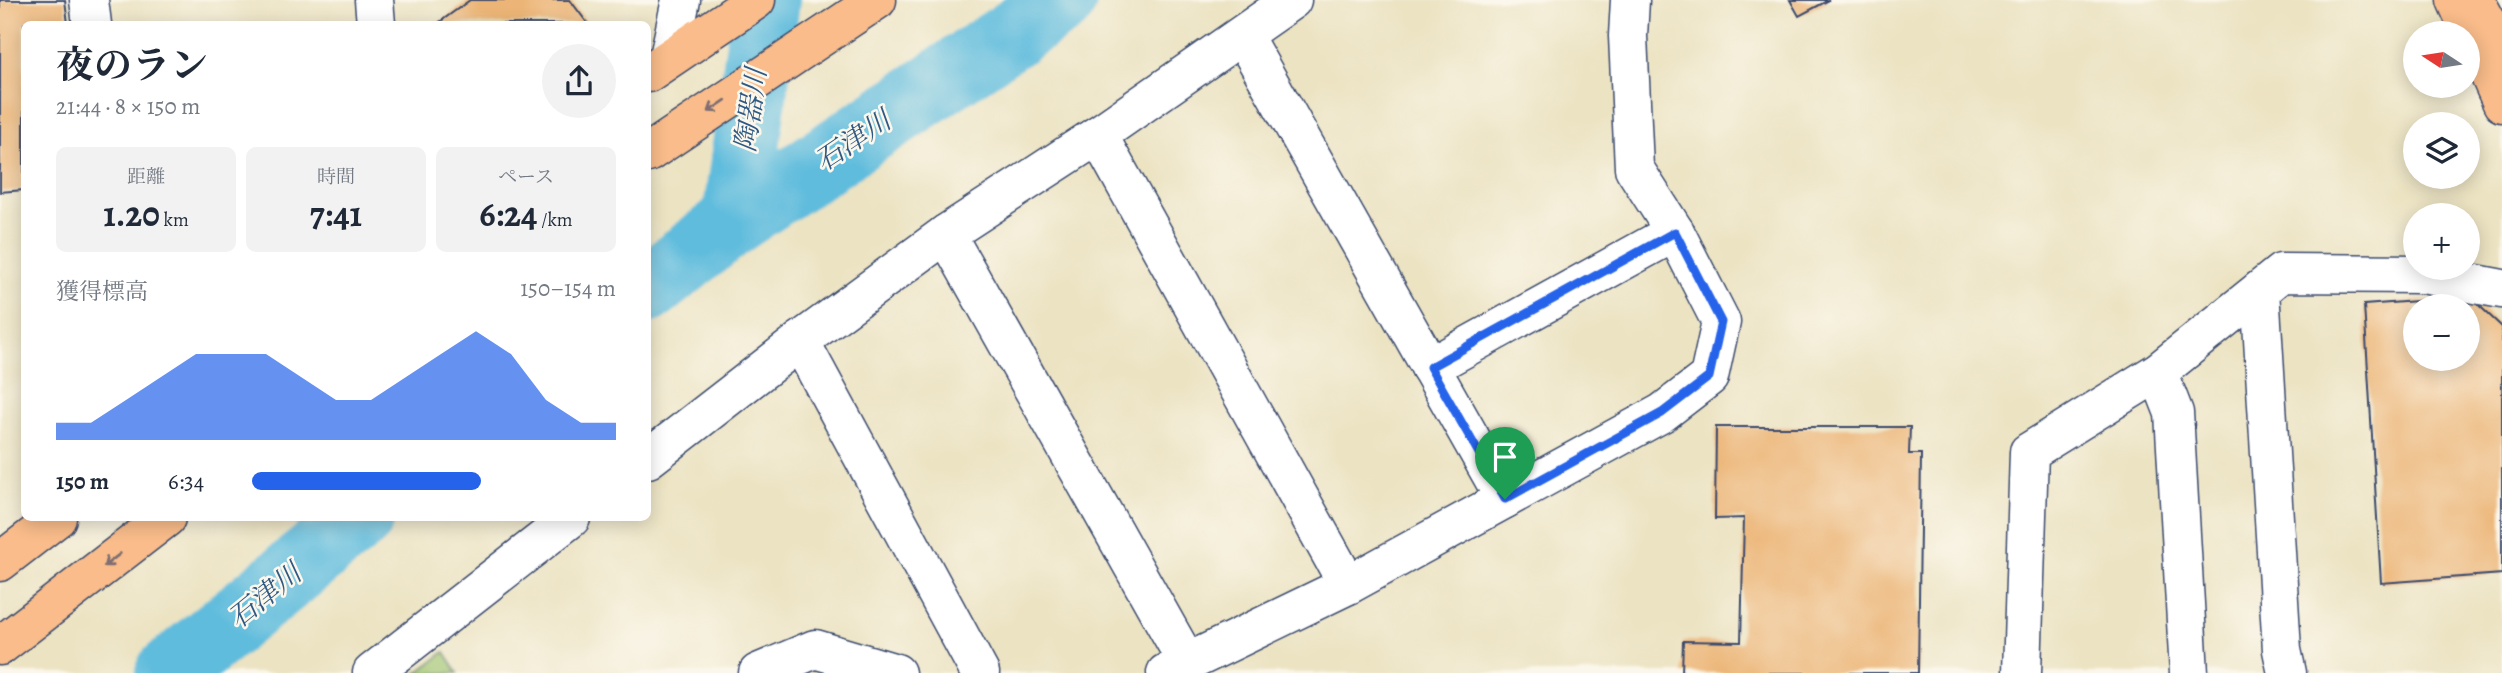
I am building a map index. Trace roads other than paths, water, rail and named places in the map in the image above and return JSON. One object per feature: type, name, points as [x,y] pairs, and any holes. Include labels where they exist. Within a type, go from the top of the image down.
[{"type":"main road","points":[[669,58],[756,0]]},
{"type":"main road","points":[[651,151],[877,0]]},
{"type":"main road","points":[[2456,0],[2502,103]]},
{"type":"main road","points":[[2475,0],[2502,49]]},
{"type":"main road","points":[[0,562],[53,521]]},
{"type":"main road","points":[[0,646],[162,521]]},
{"type":"street","points":[[89,0],[92,21]]},
{"type":"street","points":[[374,0],[376,21]]},
{"type":"street","points":[[669,58],[681,0]]},
{"type":"street","points":[[651,456],[800,341],[946,234],[1098,135],[1292,0]]},
{"type":"street","points":[[946,234],[1177,669],[1348,585],[1662,413],[1709,377],[1721,322],[1675,232],[1634,168],[1628,36],[1630,0]]},
{"type":"street","points":[[1243,36],[1505,499]]},
{"type":"street","points":[[1098,135],[1348,585]]},
{"type":"street","points":[[1430,367],[1675,232]]},
{"type":"street","points":[[2022,673],[2029,452],[2158,372],[2281,273],[2423,274],[2502,289]]},
{"type":"street","points":[[2260,290],[2282,650],[2287,673]]},
{"type":"street","points":[[800,341],[980,673]]},
{"type":"street","points":[[2158,372],[2174,413],[2189,673]]},
{"type":"street","points":[[372,673],[567,521]]},
{"type":"street","points":[[758,673],[815,649],[896,673]]},
{"type":"waterway","name":"陶器川","points":[[736,219],[766,0]]},
{"type":"waterway","name":"石津川","points":[[651,287],[736,219],[1063,0]]},
{"type":"waterway","name":"石津川","points":[[169,673],[356,521]]}]
